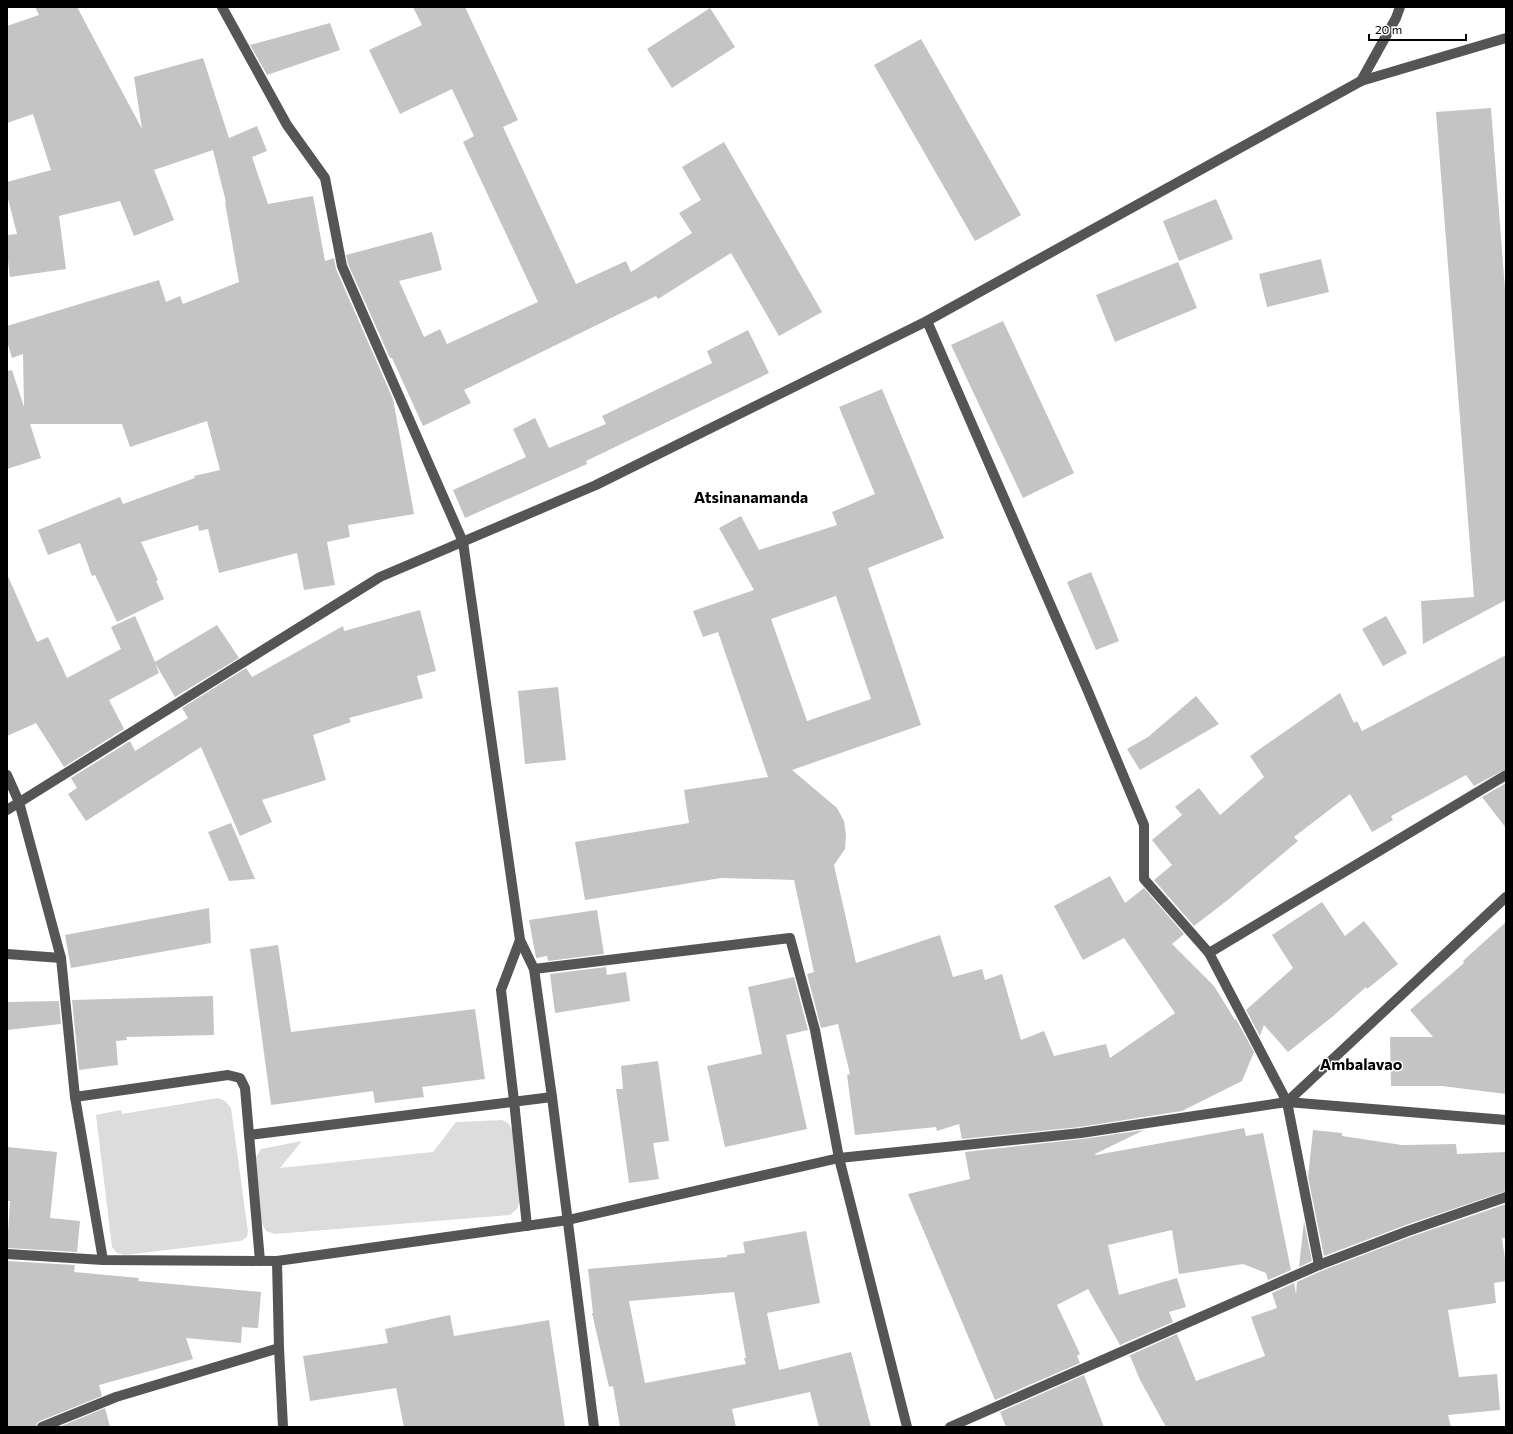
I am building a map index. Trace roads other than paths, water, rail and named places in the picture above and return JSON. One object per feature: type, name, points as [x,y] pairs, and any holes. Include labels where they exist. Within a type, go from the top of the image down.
[{"type":"street","points":[[222,7],[287,125],[325,178],[342,266],[463,542],[520,940],[534,969],[552,1097],[594,1427]]},
{"type":"street","points":[[1361,81],[1396,18],[1400,7]]},
{"type":"street","points":[[7,810],[380,577],[596,485],[927,321],[1361,81],[1506,38]]},
{"type":"street","points":[[927,321],[1087,689],[1144,825],[1144,879],[1209,953],[1287,1102],[1319,1265]]},
{"type":"street","points":[[7,775],[19,802],[61,958],[75,1097],[103,1260]]},
{"type":"street","points":[[1209,953],[1506,775]]},
{"type":"street","points":[[1287,1102],[1506,897]]},
{"type":"street","points":[[534,969],[790,938],[815,1030],[839,1158],[907,1427]]},
{"type":"street","points":[[520,940],[501,990],[527,1226]]},
{"type":"street","points":[[7,954],[61,958]]},
{"type":"street","points":[[75,1097],[228,1075],[240,1078],[245,1088],[260,1260]]},
{"type":"street","points":[[249,1135],[552,1097]]},
{"type":"street","points":[[7,1254],[103,1260],[276,1261],[568,1220],[839,1158],[1081,1133],[1287,1102],[1506,1120]]},
{"type":"street","points":[[950,1427],[1319,1265],[1408,1231],[1506,1197]]},
{"type":"street","points":[[276,1261],[283,1427]]},
{"type":"street","points":[[42,1427],[116,1397],[279,1348]]},
{"type":"district","name":"Atsinanamanda","points":[[751,496]]},
{"type":"district","name":"Ambalavao","points":[[1361,1063]]}]
